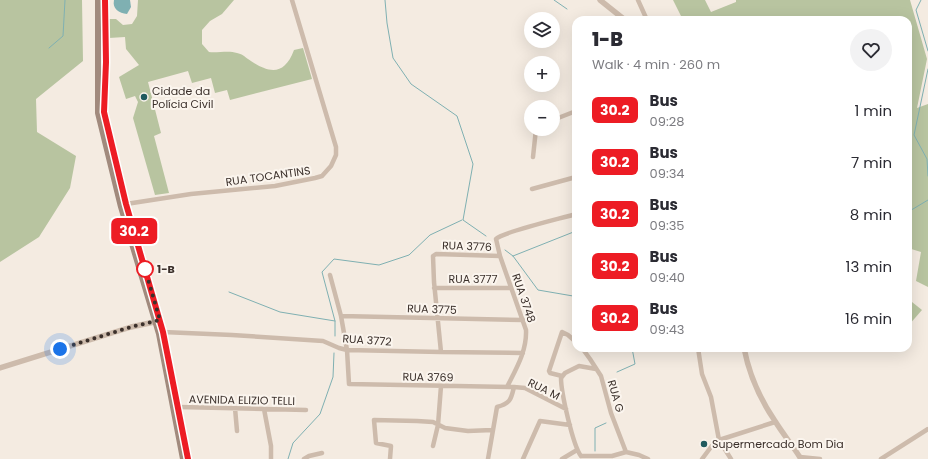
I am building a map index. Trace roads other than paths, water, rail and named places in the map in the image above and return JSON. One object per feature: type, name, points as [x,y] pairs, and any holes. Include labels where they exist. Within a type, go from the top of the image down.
[{"type":"main road","points":[[98,0],[98,113],[121,207],[158,321],[163,332],[179,407],[188,459]]},
{"type":"main road","points":[[105,0],[106,62],[104,112],[126,204],[158,321],[184,459]]},
{"type":"street","name":"RUA TOCANTINS","points":[[126,204],[191,194],[275,186],[322,176],[332,166],[336,155],[336,147],[292,0]]},
{"type":"street","points":[[600,0],[620,16]]},
{"type":"street","points":[[638,0],[645,16]]},
{"type":"street","points":[[560,117],[572,113]]},
{"type":"street","points":[[533,157],[535,136]]},
{"type":"street","points":[[532,189],[572,178]]},
{"type":"street","name":"RUA 3748","points":[[507,387],[523,353],[526,342],[526,330],[496,242],[498,237],[572,215]]},
{"type":"street","name":"RUA 3776","points":[[434,288],[434,255],[500,256]]},
{"type":"street","points":[[330,275],[341,316],[347,350]]},
{"type":"street","points":[[434,288],[439,319],[441,352]]},
{"type":"street","name":"RUA 3777","points":[[434,288],[511,288]]},
{"type":"street","name":"RUA 3775","points":[[341,316],[523,320]]},
{"type":"street","points":[[0,368],[125,329],[158,321]]},
{"type":"street","name":"RUA 3772","points":[[163,332],[323,341],[347,350],[523,353]]},
{"type":"street","points":[[572,338],[562,332],[549,371],[550,373],[562,376],[579,366],[596,369]]},
{"type":"street","name":"RUA 3769","points":[[347,350],[349,384],[507,387]]},
{"type":"street","name":"RUA G","points":[[585,352],[600,376],[611,413],[626,452]]},
{"type":"street","points":[[699,352],[702,374],[711,397],[719,440],[730,459]]},
{"type":"street","points":[[747,352],[757,391],[775,422],[801,458],[820,459]]},
{"type":"street","points":[[562,376],[561,381],[566,409],[580,458],[612,456],[626,452],[648,459]]},
{"type":"street","points":[[433,446],[438,425],[441,386]]},
{"type":"street","points":[[488,459],[497,407],[510,401],[514,387],[507,387]]},
{"type":"street","name":"RUA M","points":[[514,387],[525,388],[566,409]]},
{"type":"street","name":"AVENIDA ELIZIO TELLI","points":[[179,407],[306,410]]},
{"type":"street","points":[[235,408],[237,432]]},
{"type":"street","points":[[264,409],[271,446],[271,459]]},
{"type":"street","points":[[390,459],[391,446],[376,443],[374,420],[433,422],[445,428],[468,431],[492,430]]},
{"type":"street","points":[[523,459],[540,421],[570,425]]},
{"type":"street","points":[[702,459],[711,447],[719,440],[775,422]]},
{"type":"street","points":[[881,459],[928,429]]},
{"type":"street","points":[[562,459],[577,450]]},
{"type":"street","points":[[304,459],[308,456],[322,453]]},
{"type":"water","points":[[114,0],[130,0],[131,7],[127,14],[121,13],[115,8]]},
{"type":"waterway","points":[[49,48],[63,36],[65,0]]},
{"type":"waterway","points":[[385,0],[393,58],[411,84],[457,116],[473,164],[463,220],[486,236]]},
{"type":"waterway","points":[[554,0],[567,9]]},
{"type":"waterway","points":[[921,0],[916,10],[928,51]]},
{"type":"waterway","points":[[928,69],[914,135],[927,159],[928,176]]},
{"type":"waterway","points":[[912,210],[928,200]]},
{"type":"waterway","points":[[335,336],[335,321],[322,272],[334,259],[379,265],[409,255],[430,235],[462,220]]},
{"type":"waterway","points":[[513,256],[572,233]]},
{"type":"waterway","points":[[505,250],[513,256],[538,290],[572,296]]},
{"type":"waterway","points":[[229,292],[280,312],[335,321]]},
{"type":"waterway","points":[[617,372],[635,364],[633,352]]},
{"type":"waterway","points":[[288,459],[293,443],[320,414],[333,377],[334,353]]},
{"type":"waterway","points":[[595,451],[595,428],[606,423]]},
{"type":"place","name":"Cidade da Polícia Civil","points":[[144,97]]},
{"type":"place","name":"1-B","points":[[145,269]]},
{"type":"place","name":"Supermercado Bom Dia","points":[[704,444]]}]
